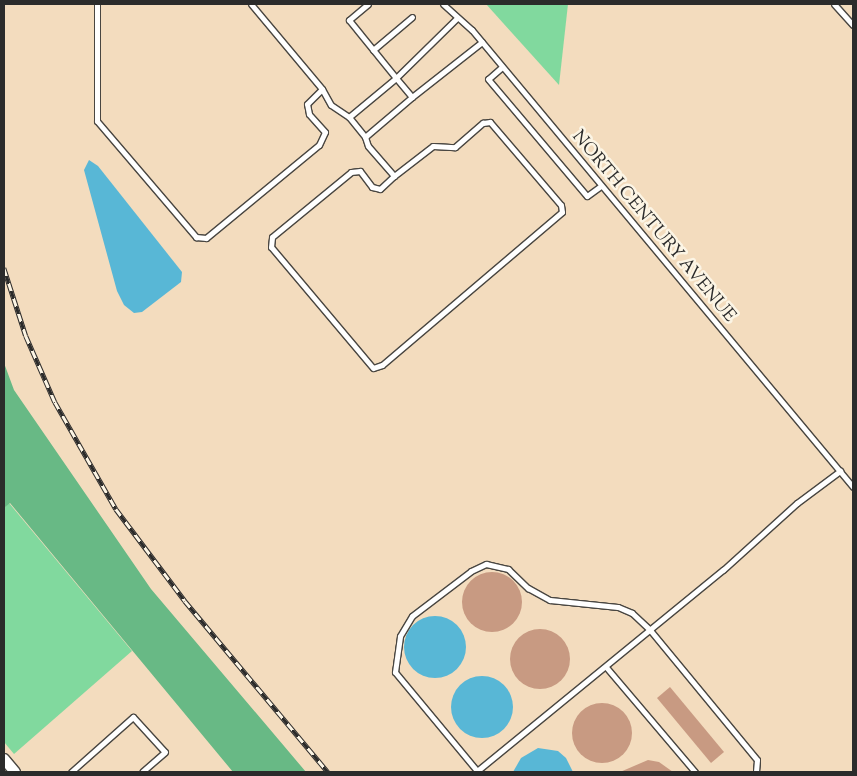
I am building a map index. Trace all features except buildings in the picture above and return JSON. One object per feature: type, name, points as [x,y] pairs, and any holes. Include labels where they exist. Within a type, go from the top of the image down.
[{"type":"street","points":[[4,759],[15,772]]},
{"type":"lane","points":[[97,4],[97,121],[196,237],[206,238],[319,144],[325,132],[309,114],[307,104],[322,90]]},
{"type":"lane","points":[[251,4],[322,90],[331,105],[349,117],[365,137],[368,146],[394,176]]},
{"type":"lane","points":[[368,4],[349,20],[412,97]]},
{"type":"lane","name":"NORTH CENTURY AVENUE","points":[[443,4],[482,42],[600,186],[853,487]]},
{"type":"lane","points":[[834,4],[853,25]]},
{"type":"lane","points":[[373,50],[412,17]]},
{"type":"lane","points":[[349,117],[396,78],[457,18]]},
{"type":"lane","points":[[365,137],[482,42]]},
{"type":"lane","points":[[502,66],[488,79],[587,196],[600,186]]},
{"type":"lane","points":[[490,122],[561,205],[562,212],[382,365],[373,368],[271,247],[272,237],[351,172],[360,172],[372,187],[380,189],[394,176],[433,146],[455,147],[483,124],[490,122]]},
{"type":"lane","points":[[756,772],[757,760],[650,630],[632,614],[618,608],[541,597],[508,569],[495,565],[479,566],[412,616],[400,636],[395,672],[478,772],[650,630],[797,503],[840,471]]},
{"type":"lane","points":[[606,667],[696,772]]},
{"type":"lane","points":[[71,772],[133,717],[164,752],[142,772]]},
{"type":"green space","points":[[486,4],[568,4],[559,85]]},
{"type":"green space","points":[[4,363],[14,390],[151,589],[306,772],[233,772],[10,503],[4,508]]},
{"type":"green space","points":[[9,503],[132,651],[14,754],[4,742],[4,508]]},
{"type":"water","points":[[89,160],[98,166],[182,272],[181,282],[142,312],[134,313],[124,305],[117,291],[84,170]]},
{"type":"water","points":[[435,616],[447,618],[457,625],[464,635],[466,647],[464,659],[457,669],[447,676],[435,678],[423,676],[413,669],[406,659],[404,647],[406,635],[413,625],[423,618]]},
{"type":"water","points":[[482,676],[494,678],[504,685],[511,695],[513,707],[511,719],[504,729],[494,736],[482,738],[470,736],[460,729],[453,719],[451,707],[453,695],[460,685],[470,678]]},
{"type":"water","points":[[538,748],[558,751],[566,758],[573,772],[513,772],[521,758]]},
{"type":"railway","points":[[4,268],[26,336],[55,402],[116,509],[185,601],[328,772]]}]
